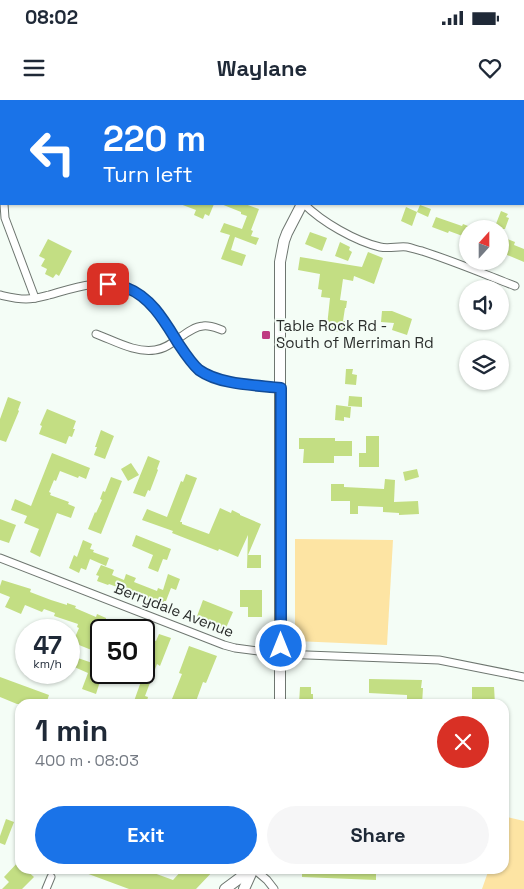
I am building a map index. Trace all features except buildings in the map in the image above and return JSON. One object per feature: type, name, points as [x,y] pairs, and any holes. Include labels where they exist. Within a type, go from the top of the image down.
[{"type":"main road","points":[[280,699],[280,262],[287,233],[302,205]]},
{"type":"main road","points":[[225,889],[246,874]]},
{"type":"main road","points":[[244,889],[251,874]]},
{"type":"street","points":[[4,205],[5,218],[35,298]]},
{"type":"street","points":[[304,205],[313,214],[342,232],[364,241],[381,247],[407,247],[433,254],[515,286]]},
{"type":"street","points":[[0,295],[12,298],[35,298],[91,284],[108,284],[127,288],[141,296],[154,307],[186,354],[199,369],[216,378],[232,382],[281,388]]},
{"type":"street","points":[[96,334],[146,351],[157,350],[167,346],[202,326],[222,330]]},
{"type":"street","name":"Berrydale Avenue","points":[[0,558],[235,648],[281,654],[439,660],[524,677]]},
{"type":"street","points":[[259,874],[274,889]]},
{"type":"street","points":[[46,889],[51,877]]},
{"type":"shaded area","points":[[295,539],[393,540],[387,645],[295,641]]},
{"type":"shaded area","points":[[509,817],[524,821],[524,889],[482,889],[487,874],[509,874]]},
{"type":"place","name":"Table Rock Rd - South of Merriman Rd","points":[[266,335]]},
{"type":"route","points":[[108,284],[127,288],[141,296],[154,307],[186,354],[199,369],[216,378],[232,382],[281,388],[281,646]]}]
